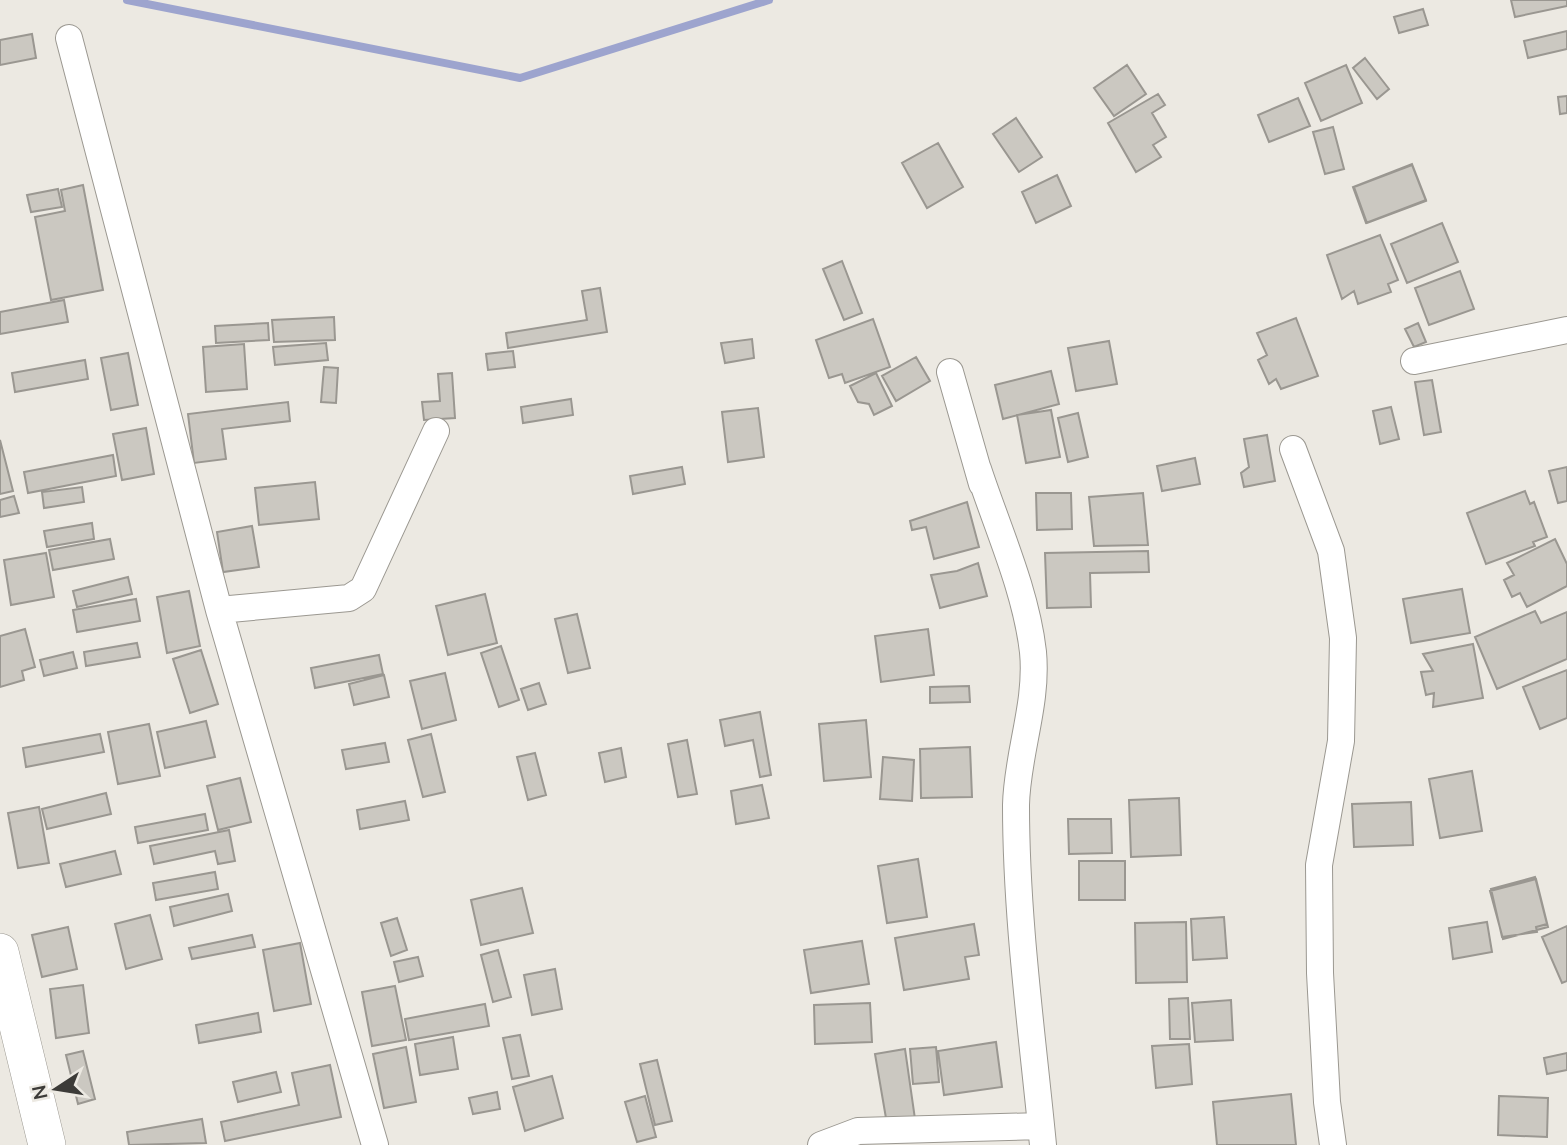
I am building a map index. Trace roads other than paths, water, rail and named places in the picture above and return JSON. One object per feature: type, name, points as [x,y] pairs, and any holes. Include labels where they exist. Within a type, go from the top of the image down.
[{"type":"street","points":[[69,38],[219,610],[375,1145]]},
{"type":"street","points":[[1414,361],[1567,330]]},
{"type":"street","points":[[821,1145],[858,1131],[1042,1136],[1016,867],[1016,794],[1030,723],[1033,653],[1020,595],[978,469],[950,372]]},
{"type":"street","points":[[219,610],[349,598],[363,589],[436,430]]},
{"type":"street","points":[[1293,449],[1331,551],[1343,638],[1341,741],[1319,864],[1320,973],[1333,1145]]},
{"type":"street","points":[[0,953],[47,1145]]},
{"type":"waterway","points":[[127,0],[520,78],[769,0]]}]
